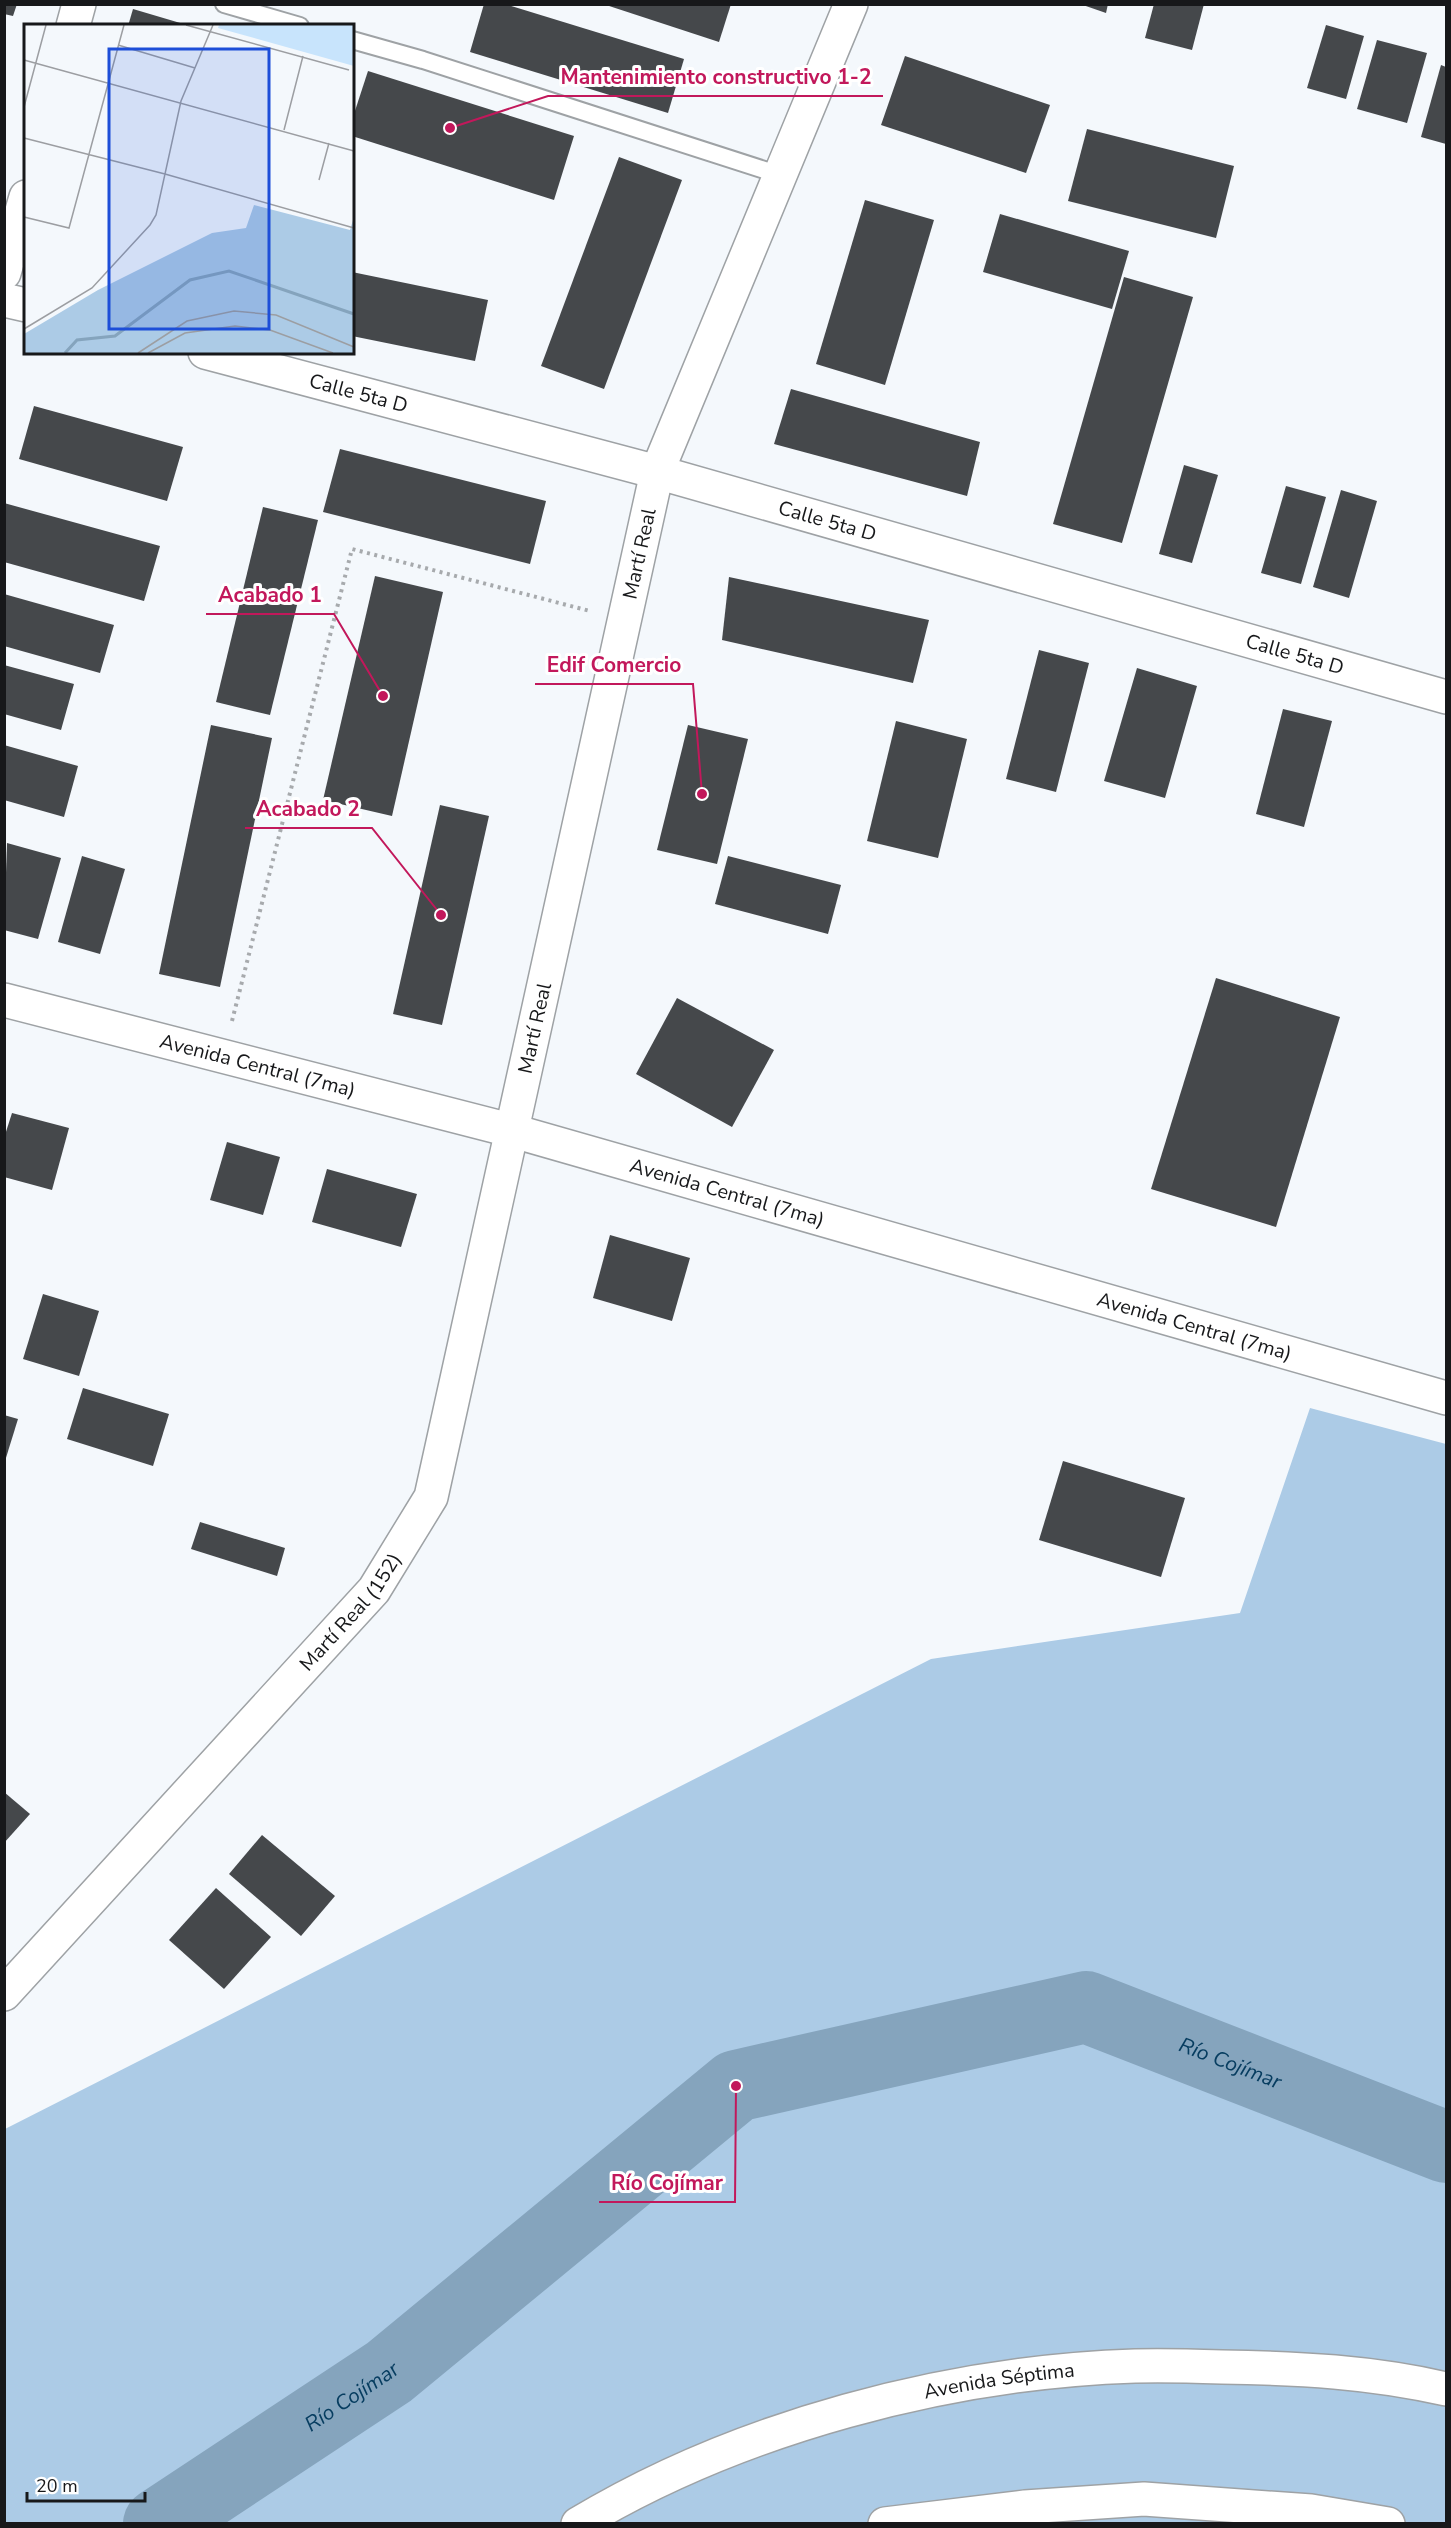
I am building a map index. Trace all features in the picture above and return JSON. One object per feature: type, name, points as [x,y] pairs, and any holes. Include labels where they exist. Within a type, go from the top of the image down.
[{"type":"main road","points":[[74,24],[79,4]]},
{"type":"main road","name":"Martí Real","points":[[510,1130],[657,472],[851,4]]},
{"type":"main road","points":[[4,273],[24,204]]},
{"type":"main road","points":[[4,300],[24,305]]},
{"type":"main road","name":"Calle 5ta D","points":[[213,354],[657,472],[1446,698]]},
{"type":"main road","name":"Avenida Central (7ma)","points":[[4,1000],[224,1054],[510,1130],[1446,1398]]},
{"type":"main road","name":"Martí Real (152)","points":[[4,1994],[374,1590],[431,1497],[510,1130]]},
{"type":"main road","name":"Avenida Séptima","points":[[578,2523],[644,2487],[711,2455],[825,2418],[940,2389],[1024,2376],[1135,2366],[1305,2368],[1401,2379],[1446,2389]]},
{"type":"main road","points":[[885,2523],[1025,2507],[1144,2499],[1311,2511],[1388,2523]]},
{"type":"lane","points":[[224,4],[293,24]]},
{"type":"lane","points":[[354,41],[423,60],[780,175]]},
{"type":"path","points":[[224,1054],[352,549],[624,620]]},
{"type":"shaded area","points":[[1310,1408],[1446,1444],[1446,2523],[5,2524],[5,2129],[931,1659],[1240,1613]]},
{"type":"building","points":[[4,4],[17,4],[13,16],[4,14]]},
{"type":"building","points":[[484,4],[505,4],[684,59],[668,113],[470,52]]},
{"type":"building","points":[[603,4],[731,4],[719,42]]},
{"type":"building","points":[[1080,4],[1108,4],[1106,13]]},
{"type":"building","points":[[1154,4],[1204,4],[1192,50],[1145,38]]},
{"type":"building","points":[[133,9],[184,24],[129,24]]},
{"type":"building","points":[[1326,25],[1364,36],[1346,99],[1307,88]]},
{"type":"building","points":[[1377,40],[1427,53],[1407,123],[1357,109]]},
{"type":"building","points":[[905,56],[1050,105],[1026,173],[881,125]]},
{"type":"building","points":[[1441,65],[1446,67],[1446,144],[1421,137]]},
{"type":"building","points":[[368,71],[574,136],[554,200],[354,137],[354,114]]},
{"type":"building","points":[[1087,129],[1234,166],[1216,238],[1068,201]]},
{"type":"building","points":[[619,157],[682,180],[604,389],[541,366]]},
{"type":"building","points":[[865,200],[934,220],[885,385],[816,364]]},
{"type":"building","points":[[1000,214],[1129,251],[1112,309],[983,272]]},
{"type":"building","points":[[354,272],[488,300],[475,361],[354,336]]},
{"type":"building","points":[[1124,277],[1193,297],[1122,543],[1053,524]]},
{"type":"building","points":[[791,389],[980,442],[967,496],[774,444]]},
{"type":"building","points":[[34,406],[183,447],[167,501],[19,459]]},
{"type":"building","points":[[340,449],[546,501],[530,564],[323,512]]},
{"type":"building","points":[[1184,465],[1218,475],[1192,563],[1159,554]]},
{"type":"building","points":[[1286,486],[1326,497],[1301,584],[1261,573]]},
{"type":"building","points":[[1341,490],[1377,501],[1349,598],[1313,587]]},
{"type":"building","points":[[4,503],[160,546],[144,601],[4,562]]},
{"type":"building","points":[[263,507],[318,520],[270,715],[216,702]]},
{"type":"building","points":[[375,576],[443,592],[392,816],[323,800]]},
{"type":"building","points":[[729,577],[929,620],[913,683],[722,640]]},
{"type":"building","points":[[4,594],[114,625],[100,673],[4,646]]},
{"type":"building","points":[[1039,650],[1089,663],[1056,792],[1006,779]]},
{"type":"building","points":[[4,665],[74,684],[61,730],[4,714]]},
{"type":"building","points":[[1137,668],[1197,686],[1165,798],[1104,781]]},
{"type":"building","points":[[1283,709],[1332,721],[1304,827],[1256,814]]},
{"type":"building","points":[[896,721],[967,739],[938,858],[867,841]]},
{"type":"building","points":[[211,725],[272,738],[220,987],[159,974]]},
{"type":"building","points":[[688,725],[748,739],[717,864],[657,850]]},
{"type":"building","points":[[4,745],[78,766],[64,817],[4,800]]},
{"type":"building","points":[[440,805],[489,816],[442,1025],[393,1014]]},
{"type":"building","points":[[7,843],[61,858],[38,939],[4,930]]},
{"type":"building","points":[[82,856],[125,869],[100,954],[58,942]]},
{"type":"building","points":[[728,856],[841,885],[828,934],[715,904]]},
{"type":"building","points":[[1216,978],[1340,1017],[1276,1227],[1151,1189]]},
{"type":"building","points":[[677,998],[774,1050],[732,1127],[636,1074]]},
{"type":"building","points":[[12,1113],[69,1128],[52,1190],[4,1177],[4,1138]]},
{"type":"building","points":[[227,1142],[280,1157],[263,1215],[210,1200]]},
{"type":"building","points":[[327,1169],[417,1194],[401,1247],[312,1222]]},
{"type":"building","points":[[610,1235],[690,1258],[672,1321],[593,1298]]},
{"type":"building","points":[[43,1294],[99,1311],[79,1376],[23,1359]]},
{"type":"building","points":[[83,1388],[169,1414],[153,1466],[67,1439]]},
{"type":"building","points":[[4,1415],[18,1419],[5,1461],[4,1461]]},
{"type":"building","points":[[1063,1461],[1185,1498],[1161,1577],[1039,1540]]},
{"type":"building","points":[[200,1522],[285,1548],[277,1576],[191,1549]]},
{"type":"building","points":[[4,1792],[30,1814],[4,1843]]},
{"type":"building","points":[[262,1835],[335,1896],[301,1936],[229,1874]]},
{"type":"building","points":[[216,1888],[271,1937],[224,1989],[169,1940]]},
{"type":"waterway","name":"Río Cojímar","points":[[159,2524],[389,2372],[736,2086],[1086,2007],[1446,2147]]},
{"type":"place","name":"Mantenimiento constructivo 1-2","points":[[450,128]]},
{"type":"place","name":"Acabado 1","points":[[383,696]]},
{"type":"place","name":"Edif Comercio","points":[[702,794]]},
{"type":"place","name":"Acabado 2","points":[[441,915]]},
{"type":"place","name":"Río Cojímar","points":[[736,2086]]}]
